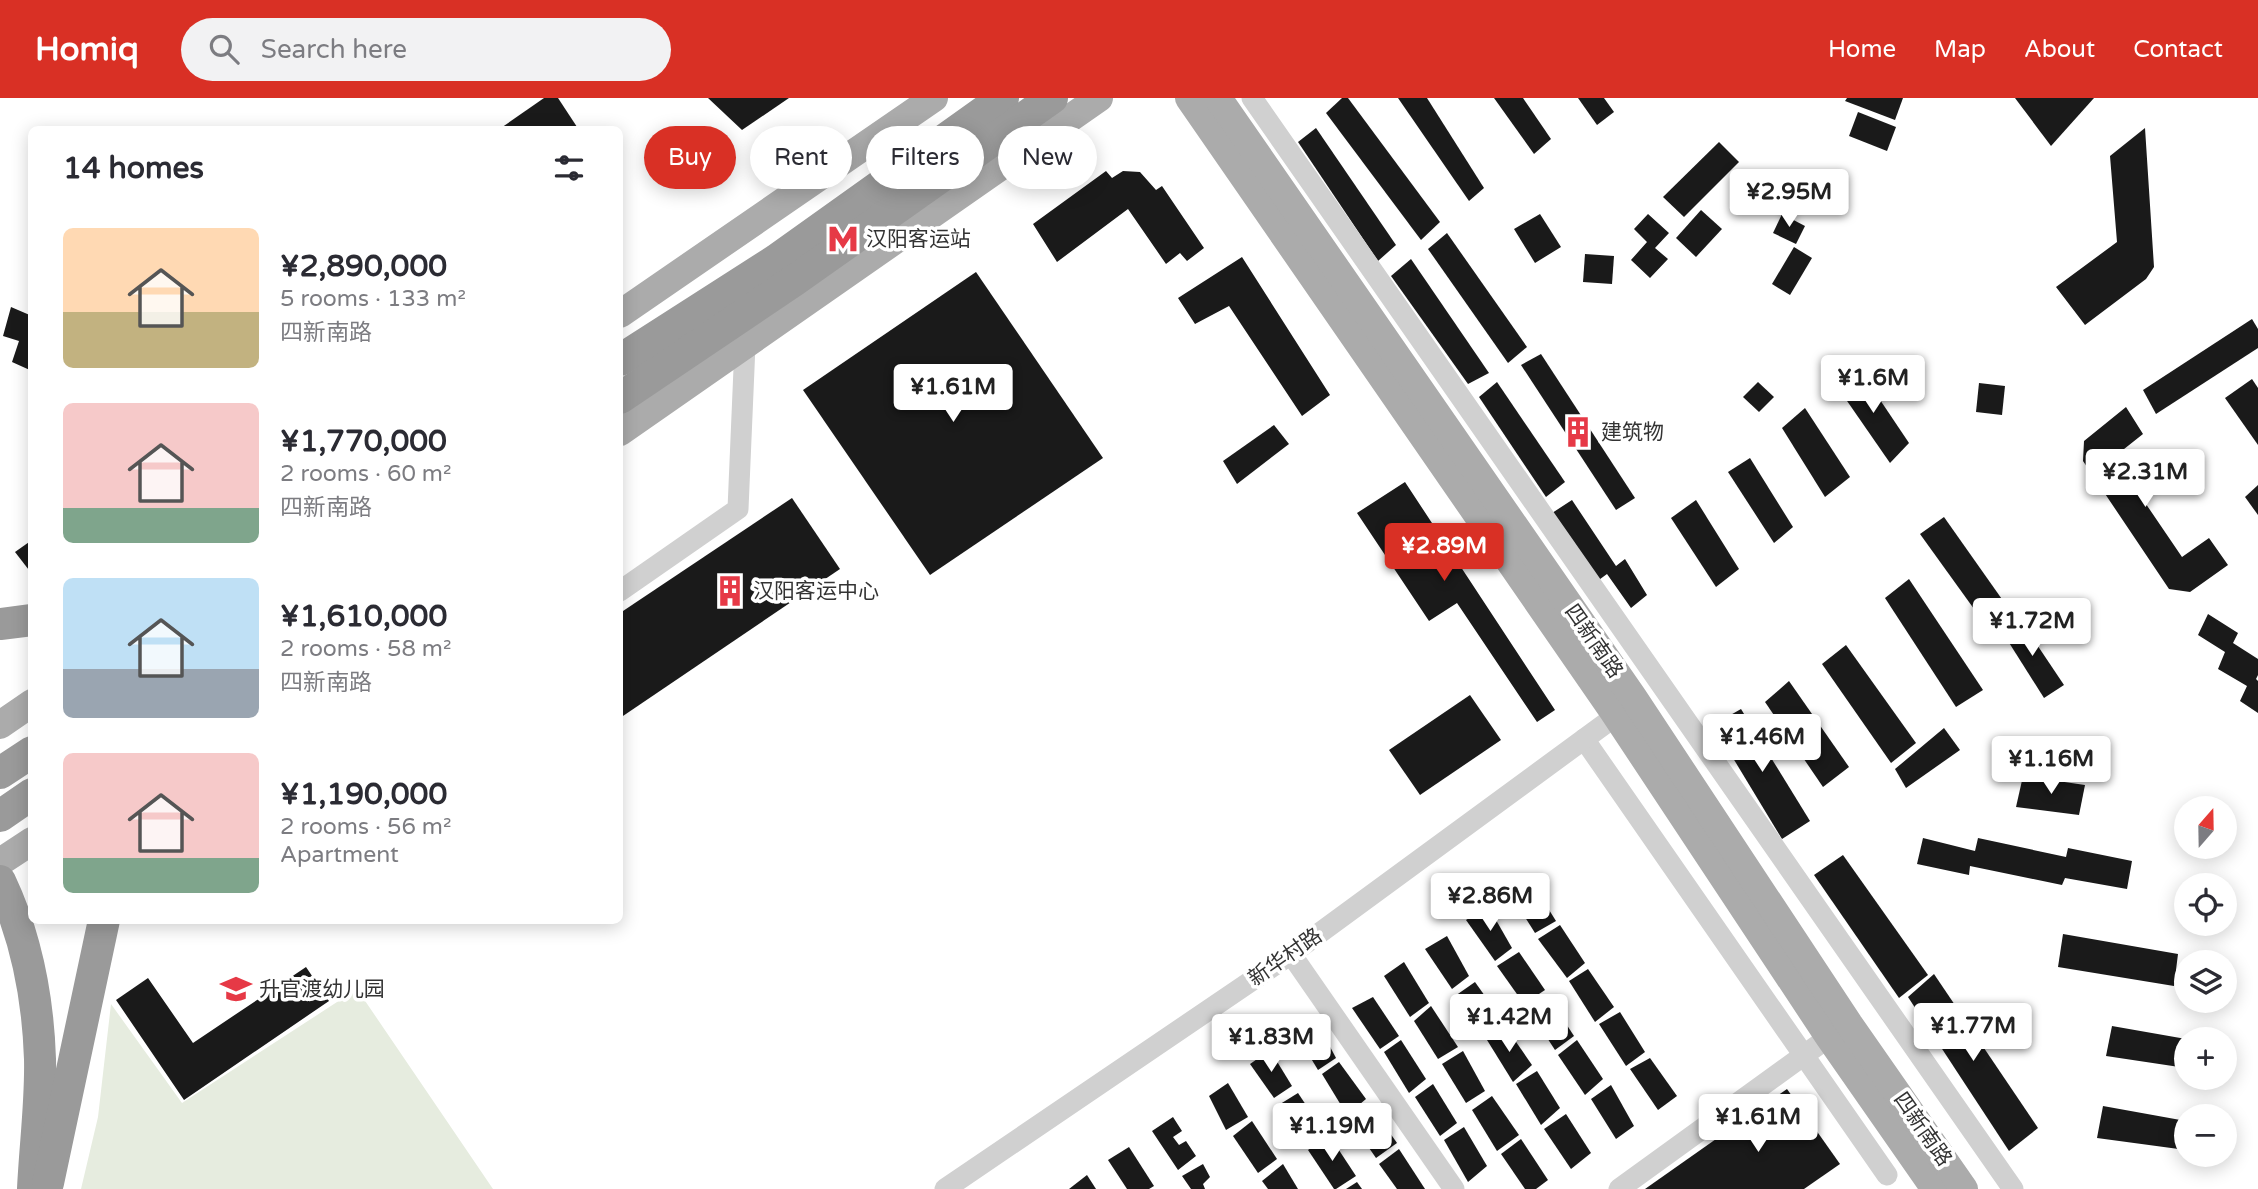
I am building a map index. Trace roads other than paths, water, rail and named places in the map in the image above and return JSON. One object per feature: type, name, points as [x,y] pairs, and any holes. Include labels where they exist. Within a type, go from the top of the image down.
[{"type":"highway","points":[[623,396],[1003,98]]},
{"type":"highway","points":[[623,358],[785,270],[1052,98]]},
{"type":"highway","points":[[0,624],[28,620]]},
{"type":"highway","points":[[0,773],[28,755]]},
{"type":"highway","points":[[0,816],[28,797]]},
{"type":"highway","points":[[0,881],[25,949],[36,1003],[40,1061],[33,1189]]},
{"type":"highway","points":[[46,1189],[103,924]]},
{"type":"main road","points":[[623,312],[934,98]]},
{"type":"main road","points":[[623,430],[1099,98]]},
{"type":"main road","name":"四新南路","points":[[1189,98],[1617,715],[1829,1037],[1935,1189]]},
{"type":"main road","name":"四新南路","points":[[1218,98],[1633,697],[1849,1024],[1964,1189]]},
{"type":"main road","points":[[0,725],[28,706]]},
{"type":"main road","points":[[0,862],[28,844]]},
{"type":"street","points":[[1252,98],[2013,1189]]},
{"type":"street","points":[[623,589],[738,509],[745,345]]},
{"type":"street","name":"新华村路","points":[[945,1189],[1291,954],[1617,715]]},
{"type":"street","points":[[1584,739],[1887,1175]]},
{"type":"street","points":[[1291,954],[1454,1189]]},
{"type":"street","points":[[1619,1189],[1829,1037]]},
{"type":"place","name":"汉阳客运站","points":[[843,239]]},
{"type":"place","name":"建筑物","points":[[1578,432]]},
{"type":"place","name":"汉阳客运中心","points":[[730,591]]},
{"type":"place","name":"升官渡幼儿园","points":[[236,989]]}]
